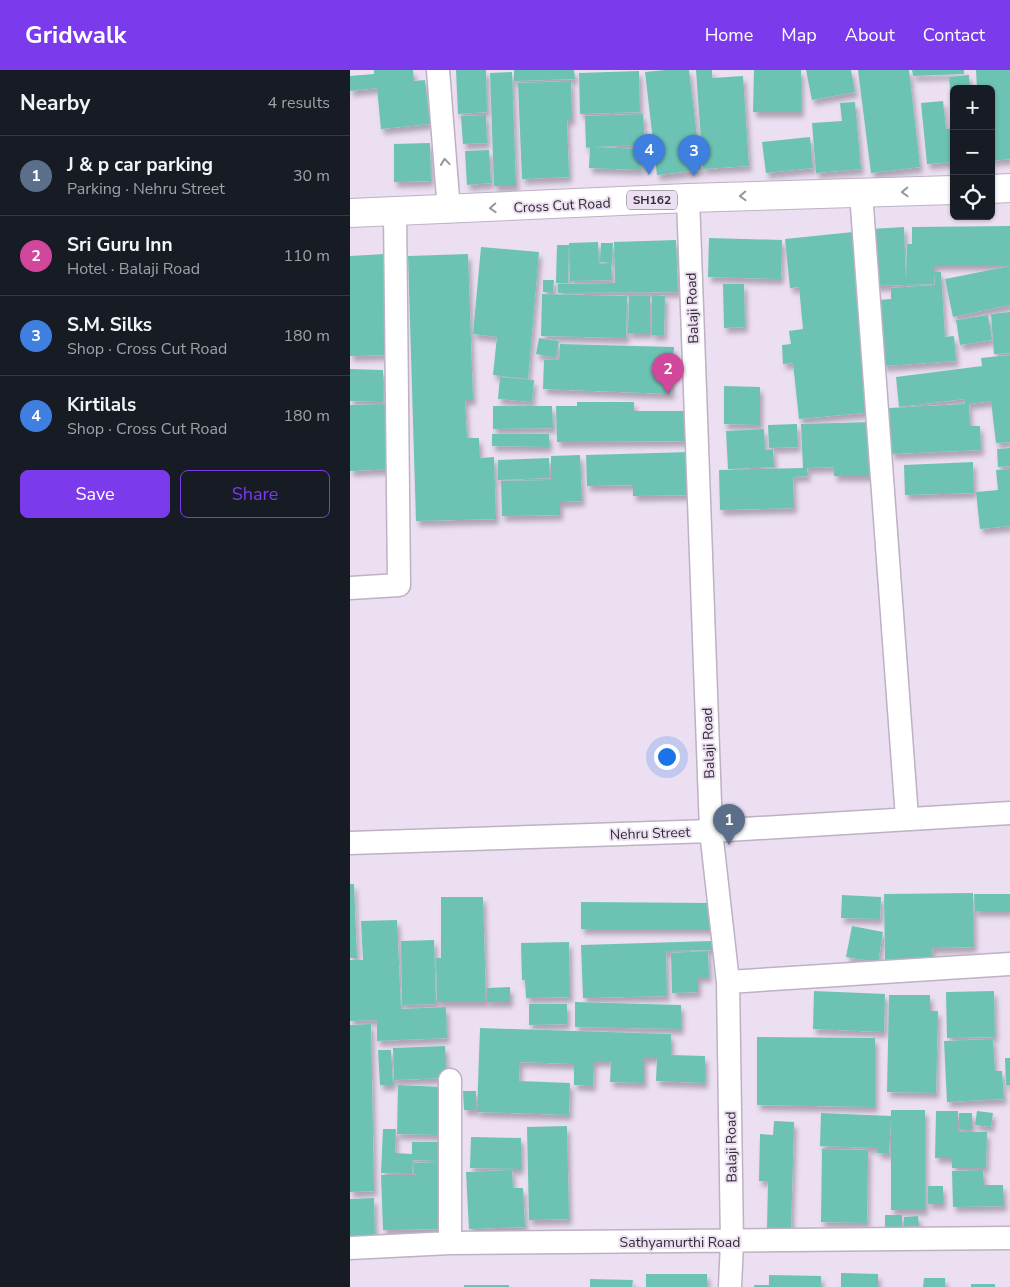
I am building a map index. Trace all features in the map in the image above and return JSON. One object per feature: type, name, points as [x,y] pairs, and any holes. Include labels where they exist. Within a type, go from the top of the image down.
[{"type":"main road","points":[[995,189],[1010,188]]},
{"type":"main road","name":"Cross Cut Road","points":[[350,214],[449,211],[688,198],[950,190]]},
{"type":"street","points":[[438,70],[449,211]]},
{"type":"street","points":[[860,193],[907,818]]},
{"type":"street","name":"Balaji Road","points":[[688,198],[711,831],[728,982],[732,1242],[730,1287]]},
{"type":"street","points":[[350,588],[399,586],[395,212]]},
{"type":"street","name":"Nehru Street","points":[[350,843],[711,831],[1010,813]]},
{"type":"street","points":[[728,982],[1010,964]]},
{"type":"street","points":[[450,1080],[450,1243]]},
{"type":"street","name":"Sathyamurthi Road","points":[[350,1248],[450,1243],[732,1242],[1010,1238]]},
{"type":"building","points":[[374,70],[413,70],[414,81],[425,80],[430,124],[381,129],[377,88],[350,91],[350,76],[374,74]]},
{"type":"building","points":[[456,70],[486,70],[487,112],[458,114]]},
{"type":"building","points":[[514,70],[574,70],[575,79],[514,81]]},
{"type":"building","points":[[689,70],[701,170],[657,175],[645,72]]},
{"type":"building","points":[[696,70],[712,70],[712,78],[743,76],[749,166],[703,169]]},
{"type":"building","points":[[754,70],[801,70],[801,112],[753,112]]},
{"type":"building","points":[[806,70],[851,70],[855,92],[812,100]]},
{"type":"building","points":[[858,70],[909,70],[920,167],[871,173]]},
{"type":"building","points":[[912,70],[964,70],[964,74],[913,76]]},
{"type":"building","points":[[976,70],[1010,70],[1010,159],[995,161],[995,85],[977,85]]},
{"type":"building","points":[[639,71],[640,112],[580,114],[579,73]]},
{"type":"building","points":[[512,72],[516,186],[494,186],[490,73]]},
{"type":"building","points":[[969,75],[970,85],[950,85],[950,88],[949,77]]},
{"type":"building","points":[[571,81],[572,120],[567,120],[569,177],[522,179],[518,83]]},
{"type":"building","points":[[943,101],[946,129],[950,128],[950,162],[927,164],[921,103]]},
{"type":"building","points":[[855,102],[861,169],[816,173],[812,123],[842,121],[840,103]]},
{"type":"building","points":[[643,114],[645,145],[592,147],[642,149],[641,170],[589,168],[590,147],[586,148],[585,116]]},
{"type":"building","points":[[486,115],[487,143],[463,144],[461,116]]},
{"type":"building","points":[[810,137],[813,168],[766,173],[762,142]]},
{"type":"building","points":[[430,143],[431,181],[394,182],[394,144]]},
{"type":"building","points":[[489,150],[491,183],[467,185],[465,151]]},
{"type":"building","points":[[1010,226],[1010,265],[934,265],[934,284],[873,286],[871,229],[904,227],[906,281],[907,244],[912,244],[912,227]]},
{"type":"building","points":[[853,232],[873,412],[799,419],[793,363],[783,364],[782,345],[791,344],[789,331],[803,329],[799,287],[790,288],[785,239]]},
{"type":"building","points":[[709,238],[782,240],[781,279],[708,277]]},
{"type":"building","points":[[676,240],[678,292],[558,293],[558,284],[615,283],[614,242]]},
{"type":"building","points":[[598,242],[599,264],[611,264],[612,280],[570,281],[569,243]]},
{"type":"building","points":[[601,243],[613,243],[612,263],[600,262]]},
{"type":"building","points":[[557,245],[569,245],[568,283],[556,283]]},
{"type":"building","points":[[481,247],[539,252],[528,379],[493,375],[497,337],[473,334]]},
{"type":"building","points":[[385,254],[386,355],[350,356],[350,256]]},
{"type":"building","points":[[468,254],[473,400],[465,400],[467,438],[479,438],[480,458],[494,457],[496,519],[416,521],[408,256]]},
{"type":"building","points":[[1010,266],[1010,305],[953,317],[945,279]]},
{"type":"building","points":[[934,272],[941,272],[945,337],[954,336],[956,361],[883,366],[879,300],[891,299],[891,288],[935,285]]},
{"type":"building","points":[[543,280],[554,280],[553,292],[543,292]]},
{"type":"building","points":[[723,284],[744,284],[745,327],[724,328]]},
{"type":"building","points":[[542,294],[627,296],[626,338],[541,336]]},
{"type":"building","points":[[652,295],[665,296],[664,335],[652,335]]},
{"type":"building","points":[[629,296],[650,296],[650,333],[628,333]]},
{"type":"building","points":[[1010,312],[1010,353],[994,354],[991,314]]},
{"type":"building","points":[[988,315],[992,340],[960,345],[956,320]]},
{"type":"building","points":[[539,338],[559,341],[556,358],[536,354]]},
{"type":"building","points":[[560,344],[674,347],[671,394],[543,389],[544,360],[559,360]]},
{"type":"building","points":[[1010,355],[1010,442],[996,443],[991,401],[969,404],[970,426],[980,426],[981,450],[891,454],[889,408],[965,404],[964,399],[899,407],[896,377],[982,366],[981,358]]},
{"type":"building","points":[[350,369],[383,370],[383,402],[350,401]]},
{"type":"building","points":[[500,377],[534,380],[532,402],[498,399]]},
{"type":"building","points":[[724,386],[760,387],[760,425],[724,424]]},
{"type":"building","points":[[577,402],[634,402],[634,411],[688,411],[688,441],[557,442],[556,406],[577,406]]},
{"type":"building","points":[[385,404],[386,440],[393,469],[350,471],[350,405]]},
{"type":"building","points":[[493,406],[552,406],[553,428],[493,429]]},
{"type":"building","points":[[871,422],[872,476],[834,476],[834,467],[807,468],[808,476],[793,477],[794,508],[720,510],[719,470],[803,468],[801,424]]},
{"type":"building","points":[[797,424],[798,447],[769,448],[768,425]]},
{"type":"building","points":[[764,429],[765,450],[773,449],[774,467],[728,469],[726,431]]},
{"type":"building","points":[[492,434],[549,434],[549,447],[492,446]]},
{"type":"building","points":[[1010,448],[1010,466],[998,467],[997,449]]},
{"type":"building","points":[[689,452],[690,495],[633,496],[633,485],[587,486],[586,455]]},
{"type":"building","points":[[580,455],[582,501],[560,502],[560,515],[502,516],[501,481],[551,480],[551,456]]},
{"type":"building","points":[[549,458],[550,478],[498,480],[498,460]]},
{"type":"building","points":[[973,462],[974,493],[905,495],[904,465]]},
{"type":"building","points":[[1010,469],[1010,526],[980,529],[976,492],[998,490],[996,470]]},
{"type":"building","points":[[350,884],[354,884],[357,958],[350,958]]},
{"type":"building","points":[[973,893],[974,947],[932,948],[933,961],[885,962],[884,894]]},
{"type":"building","points":[[974,894],[1010,894],[1010,911],[975,911]]},
{"type":"building","points":[[842,895],[881,897],[880,919],[841,918]]},
{"type":"building","points":[[441,897],[483,897],[486,1002],[437,1002],[436,958],[441,958]]},
{"type":"building","points":[[581,902],[714,903],[713,929],[581,929]]},
{"type":"building","points":[[397,920],[401,1009],[446,1007],[447,1038],[377,1041],[377,1020],[350,1021],[350,960],[363,960],[361,921]]},
{"type":"building","points":[[852,926],[883,932],[878,962],[846,957]]},
{"type":"building","points":[[434,940],[436,1004],[402,1005],[401,941]]},
{"type":"building","points":[[712,941],[712,950],[666,951],[667,996],[583,998],[581,945]]},
{"type":"building","points":[[569,942],[570,997],[526,998],[525,980],[522,980],[521,943]]},
{"type":"building","points":[[708,951],[709,977],[698,977],[698,992],[672,993],[671,953]]},
{"type":"building","points":[[510,987],[510,1002],[487,1002],[487,988]]},
{"type":"building","points":[[814,991],[885,994],[884,1032],[813,1029]]},
{"type":"building","points":[[994,991],[995,1037],[947,1038],[946,992]]},
{"type":"building","points":[[889,995],[930,995],[930,1011],[938,1011],[936,1093],[887,1092]]},
{"type":"building","points":[[575,1002],[681,1005],[681,1029],[575,1027]]},
{"type":"building","points":[[529,1004],[567,1004],[567,1024],[529,1025]]},
{"type":"building","points":[[371,1024],[374,1191],[350,1192],[350,1025]]},
{"type":"building","points":[[480,1028],[671,1034],[671,1055],[705,1056],[705,1083],[656,1081],[657,1058],[644,1058],[644,1083],[610,1082],[611,1061],[594,1061],[593,1086],[574,1085],[574,1064],[520,1062],[519,1081],[570,1083],[569,1115],[477,1112]]},
{"type":"building","points":[[757,1037],[875,1038],[875,1107],[757,1105]]},
{"type":"building","points":[[993,1039],[995,1071],[1002,1071],[1004,1099],[947,1102],[944,1041]]},
{"type":"building","points":[[445,1046],[447,1078],[394,1080],[393,1048]]},
{"type":"building","points":[[378,1050],[391,1050],[393,1085],[380,1085]]},
{"type":"building","points":[[1005,1058],[1010,1058],[1010,1085],[1006,1085]]},
{"type":"building","points":[[398,1085],[443,1087],[441,1135],[397,1134]]},
{"type":"building","points":[[463,1091],[476,1091],[476,1110],[464,1110]]},
{"type":"building","points":[[891,1110],[925,1110],[925,1210],[891,1210],[891,1120],[889,1154],[878,1153],[878,1148],[820,1146],[821,1113],[891,1116]]},
{"type":"building","points":[[936,1111],[958,1111],[958,1132],[987,1132],[986,1168],[952,1168],[952,1158],[935,1158]]},
{"type":"building","points":[[977,1111],[993,1113],[991,1127],[975,1125]]},
{"type":"building","points":[[959,1113],[972,1113],[972,1129],[959,1129]]},
{"type":"building","points":[[774,1121],[794,1122],[791,1230],[767,1229],[768,1181],[759,1181],[760,1134],[773,1135]]},
{"type":"building","points":[[567,1126],[569,1219],[529,1220],[527,1127]]},
{"type":"building","points":[[383,1129],[396,1129],[395,1153],[412,1154],[412,1142],[439,1142],[439,1161],[413,1160],[412,1174],[381,1173]]},
{"type":"building","points":[[471,1137],[521,1138],[521,1169],[470,1168]]},
{"type":"building","points":[[822,1149],[868,1150],[867,1223],[821,1222]]},
{"type":"building","points":[[440,1162],[441,1229],[383,1230],[381,1175],[417,1175],[414,1174],[414,1163]]},
{"type":"building","points":[[512,1170],[513,1188],[523,1188],[525,1227],[469,1229],[466,1172]]},
{"type":"building","points":[[983,1170],[984,1185],[1003,1185],[1004,1206],[953,1207],[952,1171]]},
{"type":"building","points":[[928,1186],[943,1186],[943,1204],[928,1204]]},
{"type":"building","points":[[374,1198],[375,1238],[350,1238],[350,1199]]},
{"type":"building","points":[[885,1215],[902,1215],[902,1229],[885,1229]]},
{"type":"building","points":[[918,1216],[919,1226],[904,1227],[904,1217]]},
{"type":"building","points":[[841,1273],[878,1274],[878,1287],[841,1287]]},
{"type":"building","points":[[646,1274],[707,1274],[707,1287],[646,1287]]},
{"type":"building","points":[[769,1275],[821,1276],[821,1287],[754,1287],[754,1285],[769,1285]]},
{"type":"building","points":[[924,1278],[945,1278],[945,1287],[923,1287]]},
{"type":"building","points":[[590,1279],[633,1280],[632,1287],[590,1287]]},
{"type":"building","points":[[971,1284],[995,1284],[995,1287],[971,1287]]},
{"type":"building","points":[[464,1285],[509,1285],[509,1287],[464,1287]]},
{"type":"place","name":"Kirtilals","points":[[649,175]]},
{"type":"place","name":"S.M. Silks","points":[[694,176]]},
{"type":"place","name":"Sri Guru Inn","points":[[668,394]]},
{"type":"place","name":"J & p car parking","points":[[729,845]]}]
